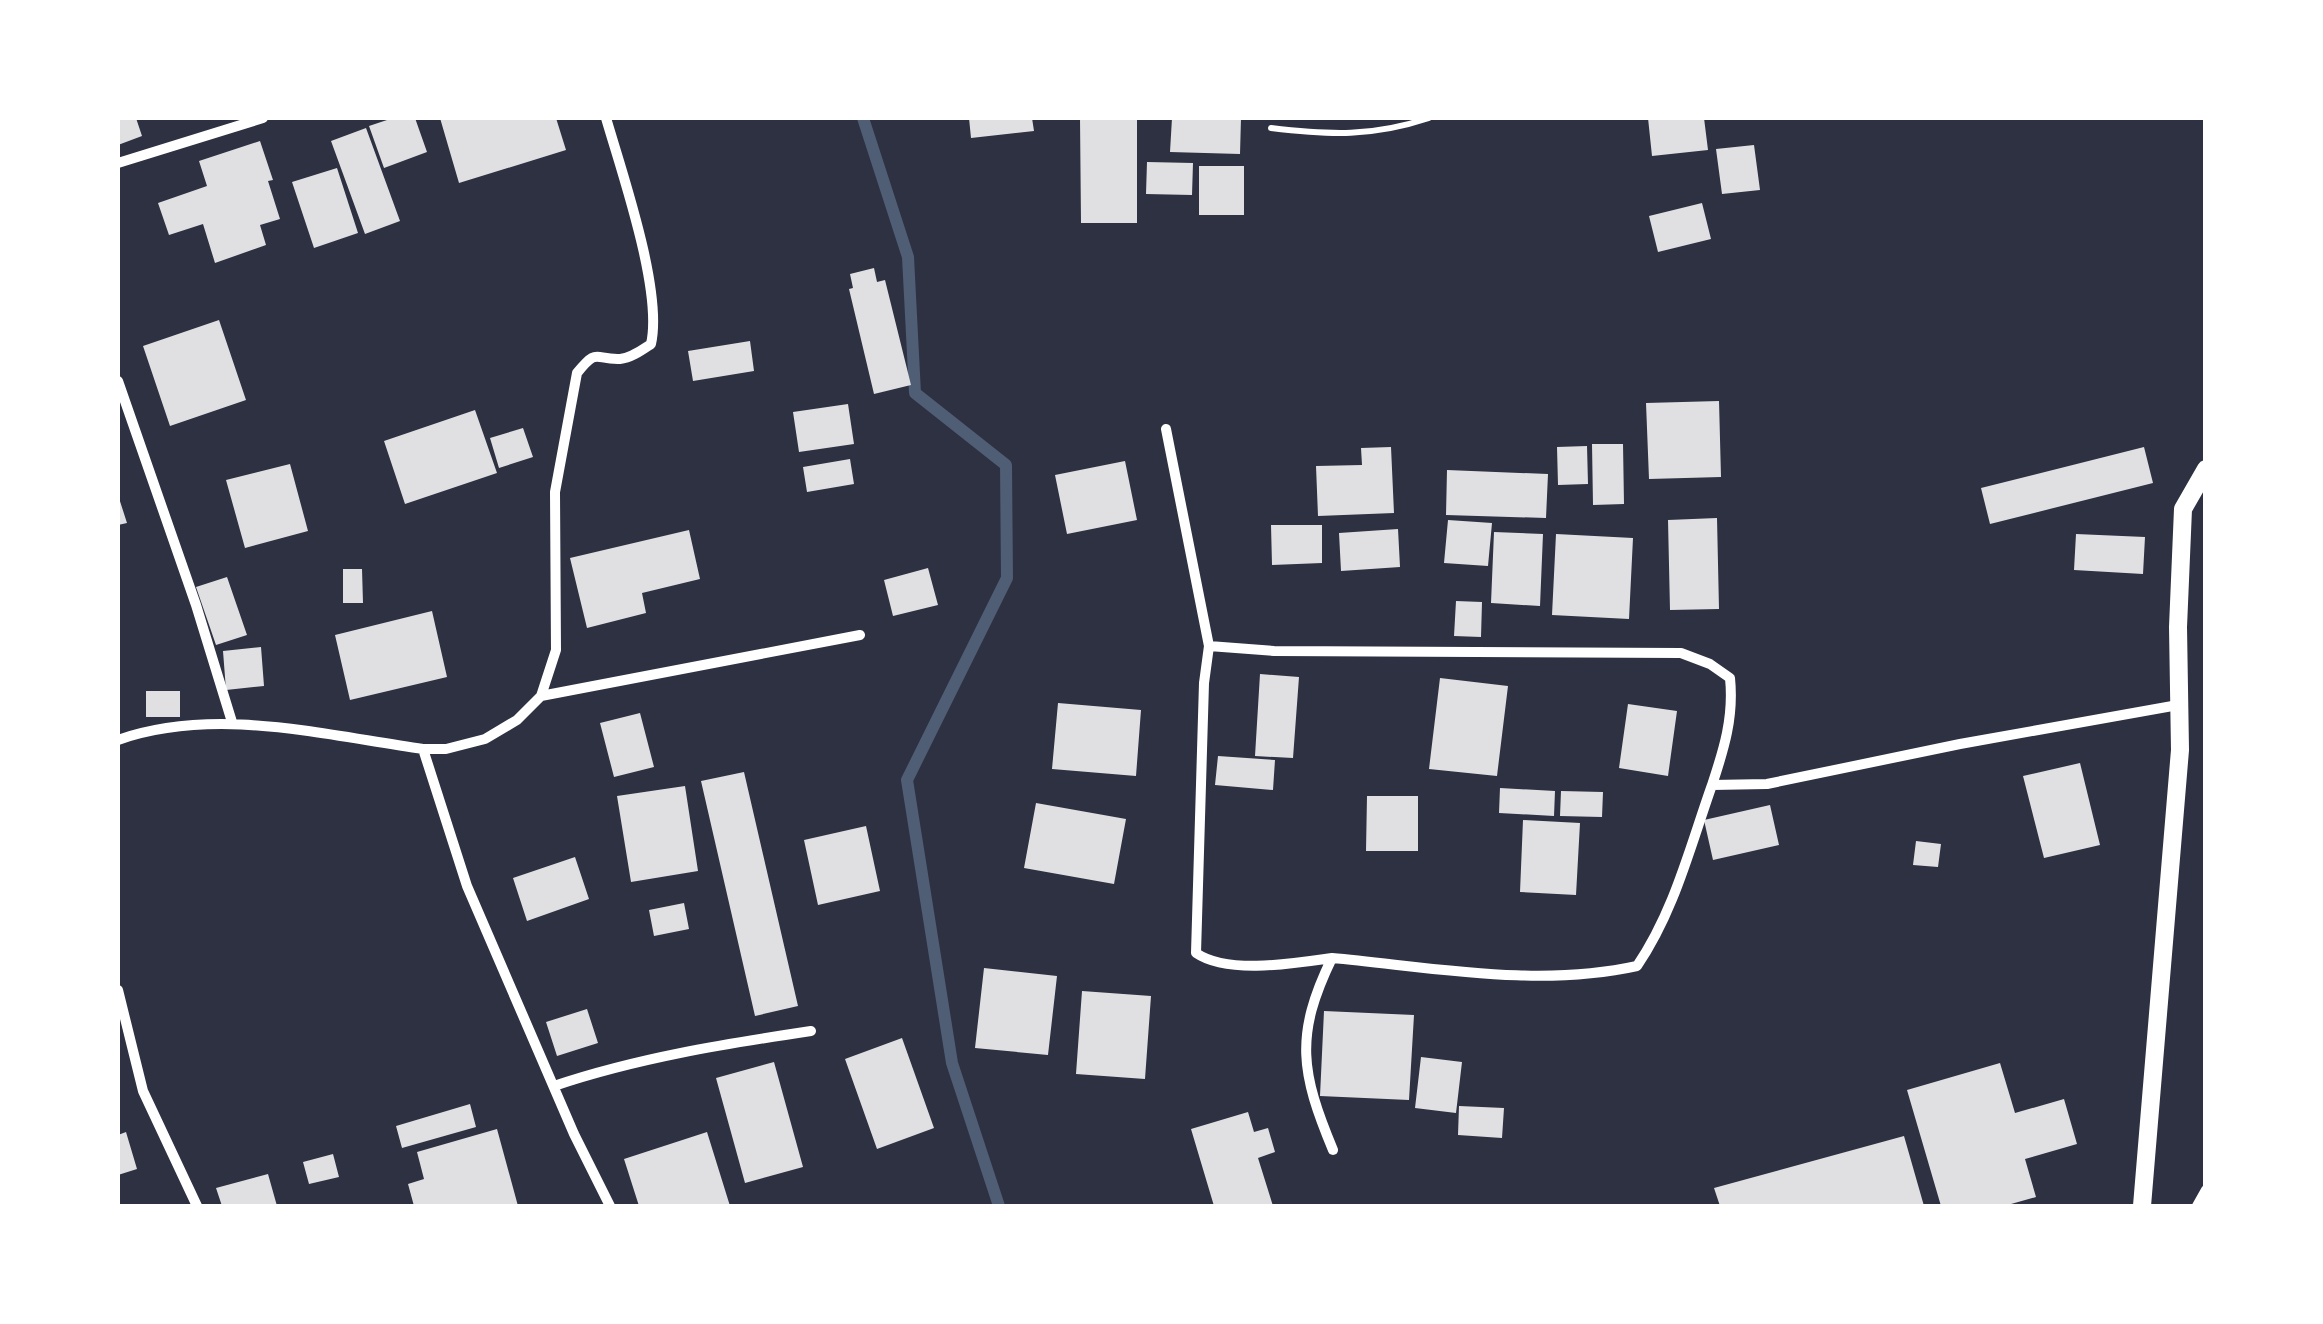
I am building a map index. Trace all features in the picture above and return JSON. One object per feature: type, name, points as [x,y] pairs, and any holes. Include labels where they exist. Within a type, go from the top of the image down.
[{"type":"street","points":[[118,163],[263,118]]},
{"type":"street","points":[[118,740],[136,734],[232,722],[422,749],[446,749],[484,739],[517,720],[542,696],[556,650],[555,492],[577,373],[589,358],[602,354],[620,359],[651,344],[655,327],[633,211],[606,118]]},
{"type":"street","points":[[118,380],[232,722]]},
{"type":"street","points":[[1166,429],[1209,646],[1204,683],[1196,953],[1218,962],[1280,966],[1332,958],[1525,975],[1602,974],[1636,966],[1654,942],[1728,737],[1730,678],[1710,664],[1681,654],[1274,651],[1209,646]]},
{"type":"street","points":[[2142,1206],[2180,750],[2184,509],[2206,469]]},
{"type":"street","points":[[542,696],[860,635]]},
{"type":"street","points":[[1712,785],[1766,784],[2178,705]]},
{"type":"street","points":[[422,749],[467,886],[610,1206]]},
{"type":"street","points":[[1332,958],[1309,1020],[1305,1059],[1310,1096],[1333,1150]]},
{"type":"street","points":[[118,990],[143,1090],[197,1206]]},
{"type":"street","points":[[554,1086],[600,1070],[812,1031]]},
{"type":"street","points":[[2197,1206],[2206,1190]]},
{"type":"path","points":[[1271,128],[1338,136],[1430,118]]},
{"type":"building","points":[[118,118],[136,118],[142,136],[118,145]]},
{"type":"building","points":[[393,118],[415,118],[427,152],[384,168],[369,126]]},
{"type":"building","points":[[440,118],[556,118],[566,150],[459,183]]},
{"type":"building","points":[[969,118],[1032,118],[1034,131],[971,138]]},
{"type":"building","points":[[1080,118],[1137,118],[1137,223],[1081,223]]},
{"type":"building","points":[[1172,118],[1241,118],[1240,154],[1170,152]]},
{"type":"building","points":[[1648,118],[1704,118],[1708,150],[1652,156]]},
{"type":"building","points":[[366,128],[400,221],[365,234],[331,141]]},
{"type":"building","points":[[260,141],[280,219],[260,225],[266,245],[215,263],[203,224],[169,235],[158,203],[207,186],[199,161]]},
{"type":"building","points":[[1754,145],[1760,190],[1722,194],[1716,149]]},
{"type":"building","points":[[1147,162],[1193,163],[1192,195],[1146,194]]},
{"type":"building","points":[[1199,166],[1244,166],[1244,215],[1199,215]]},
{"type":"building","points":[[337,168],[358,233],[314,248],[292,182]]},
{"type":"building","points":[[1702,203],[1711,239],[1658,252],[1649,216]]},
{"type":"building","points":[[874,268],[877,282],[885,280],[911,385],[874,394],[849,289],[853,288],[850,274]]},
{"type":"building","points":[[219,320],[246,400],[170,426],[143,346]]},
{"type":"building","points":[[750,341],[754,371],[693,381],[688,351]]},
{"type":"building","points":[[1719,401],[1721,477],[1649,479],[1646,403]]},
{"type":"building","points":[[848,404],[854,444],[799,452],[793,412]]},
{"type":"building","points":[[475,410],[497,473],[405,504],[384,441]]},
{"type":"building","points":[[523,428],[533,457],[499,468],[490,438]]},
{"type":"building","points":[[1592,444],[1623,444],[1624,504],[1593,505]]},
{"type":"building","points":[[1587,446],[1588,484],[1558,485],[1557,447]]},
{"type":"building","points":[[1391,447],[1394,513],[1318,516],[1316,466],[1362,465],[1361,448]]},
{"type":"building","points":[[2144,447],[2153,483],[1990,524],[1981,488]]},
{"type":"building","points":[[850,459],[854,484],[807,492],[803,467]]},
{"type":"building","points":[[1125,461],[1137,520],[1067,534],[1055,475]]},
{"type":"building","points":[[290,464],[308,531],[245,548],[226,480]]},
{"type":"building","points":[[1447,470],[1548,474],[1546,518],[1446,515]]},
{"type":"building","points":[[118,495],[127,523],[118,525]]},
{"type":"building","points":[[1717,518],[1719,609],[1670,610],[1668,520]]},
{"type":"building","points":[[1448,520],[1492,523],[1488,566],[1444,563]]},
{"type":"building","points":[[1271,525],[1322,525],[1322,563],[1272,565]]},
{"type":"building","points":[[1398,529],[1400,567],[1341,571],[1339,533]]},
{"type":"building","points":[[689,530],[700,579],[642,593],[646,613],[587,628],[570,558]]},
{"type":"building","points":[[1494,532],[1543,534],[1540,606],[1491,603]]},
{"type":"building","points":[[1556,534],[1633,538],[1629,619],[1552,615]]},
{"type":"building","points":[[2076,534],[2145,537],[2143,574],[2074,570]]},
{"type":"building","points":[[928,568],[938,605],[893,616],[884,580]]},
{"type":"building","points":[[343,569],[362,569],[363,603],[343,603]]},
{"type":"building","points":[[227,577],[247,635],[216,645],[196,587]]},
{"type":"building","points":[[1456,601],[1482,602],[1481,637],[1454,636]]},
{"type":"building","points":[[432,611],[447,677],[350,700],[335,635]]},
{"type":"building","points":[[261,647],[264,686],[226,690],[223,651]]},
{"type":"building","points":[[1260,674],[1299,677],[1293,758],[1255,756]]},
{"type":"building","points":[[1440,678],[1508,686],[1497,776],[1429,769]]},
{"type":"building","points":[[146,691],[180,691],[180,717],[146,717]]},
{"type":"building","points":[[1058,703],[1141,710],[1136,776],[1052,769]]},
{"type":"building","points":[[1628,704],[1677,711],[1668,776],[1619,768]]},
{"type":"building","points":[[640,713],[654,767],[614,777],[600,723]]},
{"type":"building","points":[[1218,756],[1275,760],[1273,790],[1215,785]]},
{"type":"building","points":[[2080,763],[2100,845],[2044,858],[2023,776]]},
{"type":"building","points":[[744,772],[798,1006],[755,1016],[701,781]]},
{"type":"building","points":[[685,786],[698,871],[631,882],[617,796]]},
{"type":"building","points":[[1500,788],[1555,791],[1554,816],[1499,813]]},
{"type":"building","points":[[1561,791],[1603,792],[1602,817],[1560,816]]},
{"type":"building","points":[[1367,796],[1418,796],[1418,851],[1366,851]]},
{"type":"building","points":[[1036,803],[1126,819],[1114,884],[1024,868]]},
{"type":"building","points":[[1770,805],[1779,845],[1713,860],[1704,820]]},
{"type":"building","points":[[1523,820],[1580,823],[1576,895],[1520,892]]},
{"type":"building","points":[[866,826],[880,891],[818,905],[804,840]]},
{"type":"building","points":[[1916,841],[1941,844],[1938,867],[1913,865]]},
{"type":"building","points":[[575,857],[589,899],[527,921],[513,878]]},
{"type":"building","points":[[684,903],[689,929],[654,936],[649,910]]},
{"type":"building","points":[[984,968],[1057,976],[1048,1055],[975,1048]]},
{"type":"building","points":[[1082,991],[1151,996],[1145,1079],[1076,1074]]},
{"type":"building","points":[[587,1009],[598,1043],[557,1056],[546,1022]]},
{"type":"building","points":[[1324,1011],[1414,1015],[1409,1100],[1320,1096]]},
{"type":"building","points":[[902,1038],[934,1128],[877,1149],[845,1059]]},
{"type":"building","points":[[1421,1057],[1462,1062],[1456,1113],[1415,1108]]},
{"type":"building","points":[[774,1062],[803,1167],[745,1183],[716,1078]]},
{"type":"building","points":[[2000,1063],[2015,1113],[2064,1099],[2077,1144],[2025,1159],[2036,1197],[2004,1206],[1941,1206],[1907,1090]]},
{"type":"building","points":[[470,1104],[476,1127],[402,1148],[396,1126]]},
{"type":"building","points":[[1459,1106],[1504,1108],[1502,1138],[1458,1135]]},
{"type":"building","points":[[1248,1112],[1254,1132],[1268,1128],[1275,1152],[1258,1158],[1273,1206],[1214,1206],[1191,1129]]},
{"type":"building","points":[[497,1129],[518,1206],[414,1206],[408,1184],[424,1179],[417,1152]]},
{"type":"building","points":[[126,1132],[137,1169],[118,1175],[118,1135]]},
{"type":"building","points":[[707,1132],[730,1206],[639,1206],[624,1159]]},
{"type":"building","points":[[1904,1136],[1924,1206],[1720,1206],[1714,1188]]},
{"type":"building","points":[[333,1154],[339,1177],[309,1184],[303,1162]]},
{"type":"building","points":[[268,1174],[277,1206],[222,1206],[216,1188]]},
{"type":"waterway","points":[[863,118],[908,257],[915,393],[1006,465],[1007,578],[907,780],[952,1063],[999,1206]]}]
